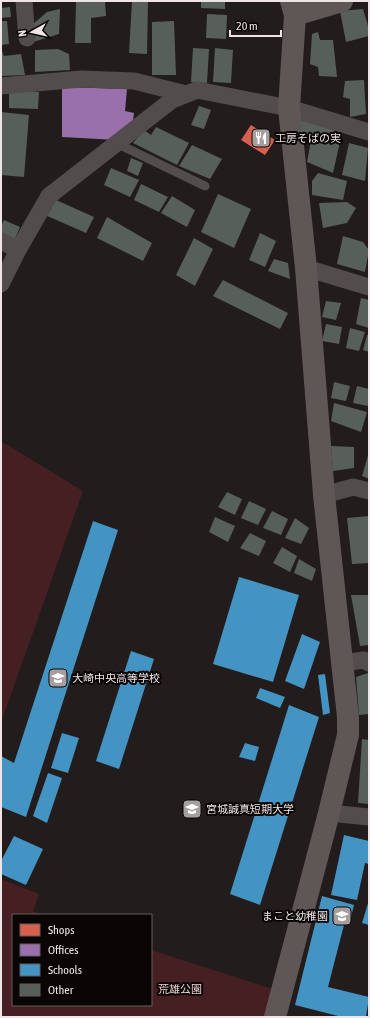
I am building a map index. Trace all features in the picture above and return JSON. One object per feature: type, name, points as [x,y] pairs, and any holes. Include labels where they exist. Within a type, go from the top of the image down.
[{"type":"street","points":[[24,1],[27,38]]},
{"type":"street","points":[[275,1017],[329,813],[348,734],[348,717],[324,495],[306,268],[289,108],[293,8],[342,1]]},
{"type":"street","points":[[1,86],[89,79],[134,81],[186,94]]},
{"type":"street","points":[[1,284],[18,250],[49,196],[172,100],[186,94],[197,90],[289,108],[369,132]]},
{"type":"street","points":[[1,241],[18,250]]},
{"type":"street","points":[[306,268],[369,286]]},
{"type":"street","points":[[324,495],[353,487],[369,491]]},
{"type":"street","points":[[342,663],[364,660],[369,663]]},
{"type":"street","points":[[329,813],[369,817]]},
{"type":"lane","points":[[116,143],[204,186]]},
{"type":"green space","points":[[1,441],[83,491],[1,723]]},
{"type":"green space","name":"荒雄公園","points":[[1,879],[39,894],[33,911],[43,914],[12,914],[12,1006],[152,1006],[152,950],[273,989],[266,1017],[1,1017]]},
{"type":"building: Shops","points":[[251,125],[275,140],[265,155],[241,140]]},
{"type":"building: Offices","points":[[62,87],[127,89],[125,111],[134,113],[132,128],[117,140],[62,137]]},
{"type":"building: Schools","points":[[93,521],[118,530],[26,817],[1,807],[1,756],[14,763]]},
{"type":"building: Schools","points":[[239,577],[299,595],[273,682],[213,664]]},
{"type":"building: Schools","points":[[302,634],[320,642],[304,689],[285,681]]},
{"type":"building: Schools","points":[[131,651],[154,659],[119,769],[96,761]]},
{"type":"building: Schools","points":[[325,674],[330,713],[323,715],[318,675]]},
{"type":"building: Schools","points":[[260,688],[285,697],[280,708],[256,698]]},
{"type":"building: Schools","points":[[289,705],[319,717],[260,905],[230,894]]},
{"type":"building: Schools","points":[[62,733],[79,738],[68,773],[51,768]]},
{"type":"building: Schools","points":[[245,743],[259,747],[255,761],[239,757]]},
{"type":"building: Schools","points":[[48,773],[62,778],[47,823],[33,816]]},
{"type":"building: Schools","points":[[344,835],[369,841],[369,864],[365,863],[357,900],[331,895]]},
{"type":"building: Schools","points":[[14,836],[43,849],[26,885],[1,874],[1,861]]},
{"type":"building: Schools","points":[[322,896],[354,905],[350,921],[345,921],[328,987],[369,997],[366,1017],[342,1017],[295,1005]]},
{"type":"building: Schools","points":[[369,900],[369,925],[362,923]]},
{"type":"building: Other","points":[[76,1],[105,1],[106,16],[91,18],[91,43],[75,43]]},
{"type":"building: Other","points":[[132,1],[148,1],[147,54],[129,53]]},
{"type":"building: Other","points":[[201,1],[225,1],[225,9],[201,8]]},
{"type":"building: Other","points":[[10,7],[11,17],[1,18],[1,8]]},
{"type":"building: Other","points":[[60,9],[59,34],[33,42],[32,25],[47,12]]},
{"type":"building: Other","points":[[363,9],[369,29],[369,36],[346,42],[340,11]]},
{"type":"building: Other","points":[[207,14],[227,15],[226,39],[206,38]]},
{"type":"building: Other","points":[[1,21],[7,21],[9,44],[1,45]]},
{"type":"building: Other","points":[[174,21],[176,75],[152,75],[152,22]]},
{"type":"building: Other","points":[[318,32],[320,40],[333,40],[337,77],[319,76],[318,67],[310,64],[312,34]]},
{"type":"building: Other","points":[[1,48],[4,56],[21,54],[25,75],[1,76]]},
{"type":"building: Other","points":[[193,48],[209,49],[207,83],[191,82]]},
{"type":"building: Other","points":[[215,48],[233,50],[231,83],[213,82]]},
{"type":"building: Other","points":[[58,49],[69,54],[70,70],[35,72],[35,50]]},
{"type":"building: Other","points":[[364,80],[366,114],[350,117],[350,99],[343,97],[345,81]]},
{"type":"building: Other","points":[[9,91],[39,92],[38,109],[9,108]]},
{"type":"building: Other","points":[[199,106],[211,110],[204,129],[191,125]]},
{"type":"building: Other","points":[[1,112],[29,115],[24,177],[1,175]]},
{"type":"building: Other","points":[[299,118],[342,133],[333,173],[307,162],[311,140],[300,138]]},
{"type":"building: Other","points":[[156,127],[189,143],[177,165],[133,143],[144,130],[151,135]]},
{"type":"building: Other","points":[[349,143],[368,148],[365,181],[342,175]]},
{"type":"building: Other","points":[[192,145],[222,159],[210,179],[179,166]]},
{"type":"building: Other","points":[[131,158],[143,163],[138,176],[127,171]]},
{"type":"building: Other","points":[[111,168],[139,180],[130,197],[104,185]]},
{"type":"building: Other","points":[[318,173],[347,181],[343,200],[312,195],[312,181]]},
{"type":"building: Other","points":[[141,184],[168,197],[159,212],[134,200]]},
{"type":"building: Other","points":[[218,194],[251,209],[234,248],[201,232]]},
{"type":"building: Other","points":[[172,196],[195,210],[187,227],[161,213]]},
{"type":"building: Other","points":[[56,200],[94,217],[86,233],[45,215]]},
{"type":"building: Other","points":[[347,202],[356,208],[347,223],[323,228],[319,203]]},
{"type":"building: Other","points":[[107,217],[152,243],[143,261],[97,238]]},
{"type":"building: Other","points":[[4,220],[20,227],[13,243],[1,237],[1,226]]},
{"type":"building: Other","points":[[260,233],[276,241],[265,267],[249,260]]},
{"type":"building: Other","points":[[343,236],[363,242],[369,250],[365,272],[337,264]]},
{"type":"building: Other","points":[[194,238],[213,249],[195,286],[176,275]]},
{"type":"building: Other","points":[[274,259],[288,263],[290,279],[268,271]]},
{"type":"building: Other","points":[[223,280],[288,313],[280,329],[213,296]]},
{"type":"building: Other","points":[[361,298],[369,300],[369,328],[356,324]]},
{"type":"building: Other","points":[[326,301],[341,303],[336,320],[322,317]]},
{"type":"building: Other","points":[[326,324],[342,327],[339,344],[322,341]]},
{"type":"building: Other","points":[[350,328],[365,332],[359,351],[346,348]]},
{"type":"building: Other","points":[[367,335],[369,335],[369,352],[363,350]]},
{"type":"building: Other","points":[[334,382],[350,386],[346,401],[331,398]]},
{"type":"building: Other","points":[[357,386],[369,389],[368,406],[353,403]]},
{"type":"building: Other","points":[[334,403],[367,412],[361,432],[331,421]]},
{"type":"building: Other","points":[[331,446],[354,447],[354,468],[333,471]]},
{"type":"building: Other","points":[[369,452],[369,479],[362,476]]},
{"type":"building: Other","points":[[227,492],[242,499],[235,515],[218,507]]},
{"type":"building: Other","points":[[249,501],[266,509],[258,525],[241,518]]},
{"type":"building: Other","points":[[272,511],[288,519],[281,535],[263,528]]},
{"type":"building: Other","points":[[369,516],[369,563],[352,564],[347,518]]},
{"type":"building: Other","points":[[215,517],[235,526],[228,542],[209,532]]},
{"type":"building: Other","points":[[295,518],[309,528],[301,544],[285,538]]},
{"type":"building: Other","points":[[250,533],[266,541],[259,556],[240,548]]},
{"type":"building: Other","points":[[282,547],[297,556],[290,572],[273,563]]},
{"type":"building: Other","points":[[299,559],[316,569],[312,581],[294,573]]},
{"type":"building: Other","points":[[351,595],[369,595],[369,645],[360,646]]},
{"type":"building: Other","points":[[368,673],[369,714],[359,715],[356,677]]},
{"type":"building: Other","points":[[362,739],[369,740],[369,804],[358,803]]},
{"type":"place","name":"工房そばの実","points":[[261,138]]},
{"type":"place","name":"大崎中央高等学校","points":[[58,678]]},
{"type":"place","name":"宮城誠真短期大学","points":[[192,809]]},
{"type":"place","name":"まこと幼稚園","points":[[342,916]]}]
